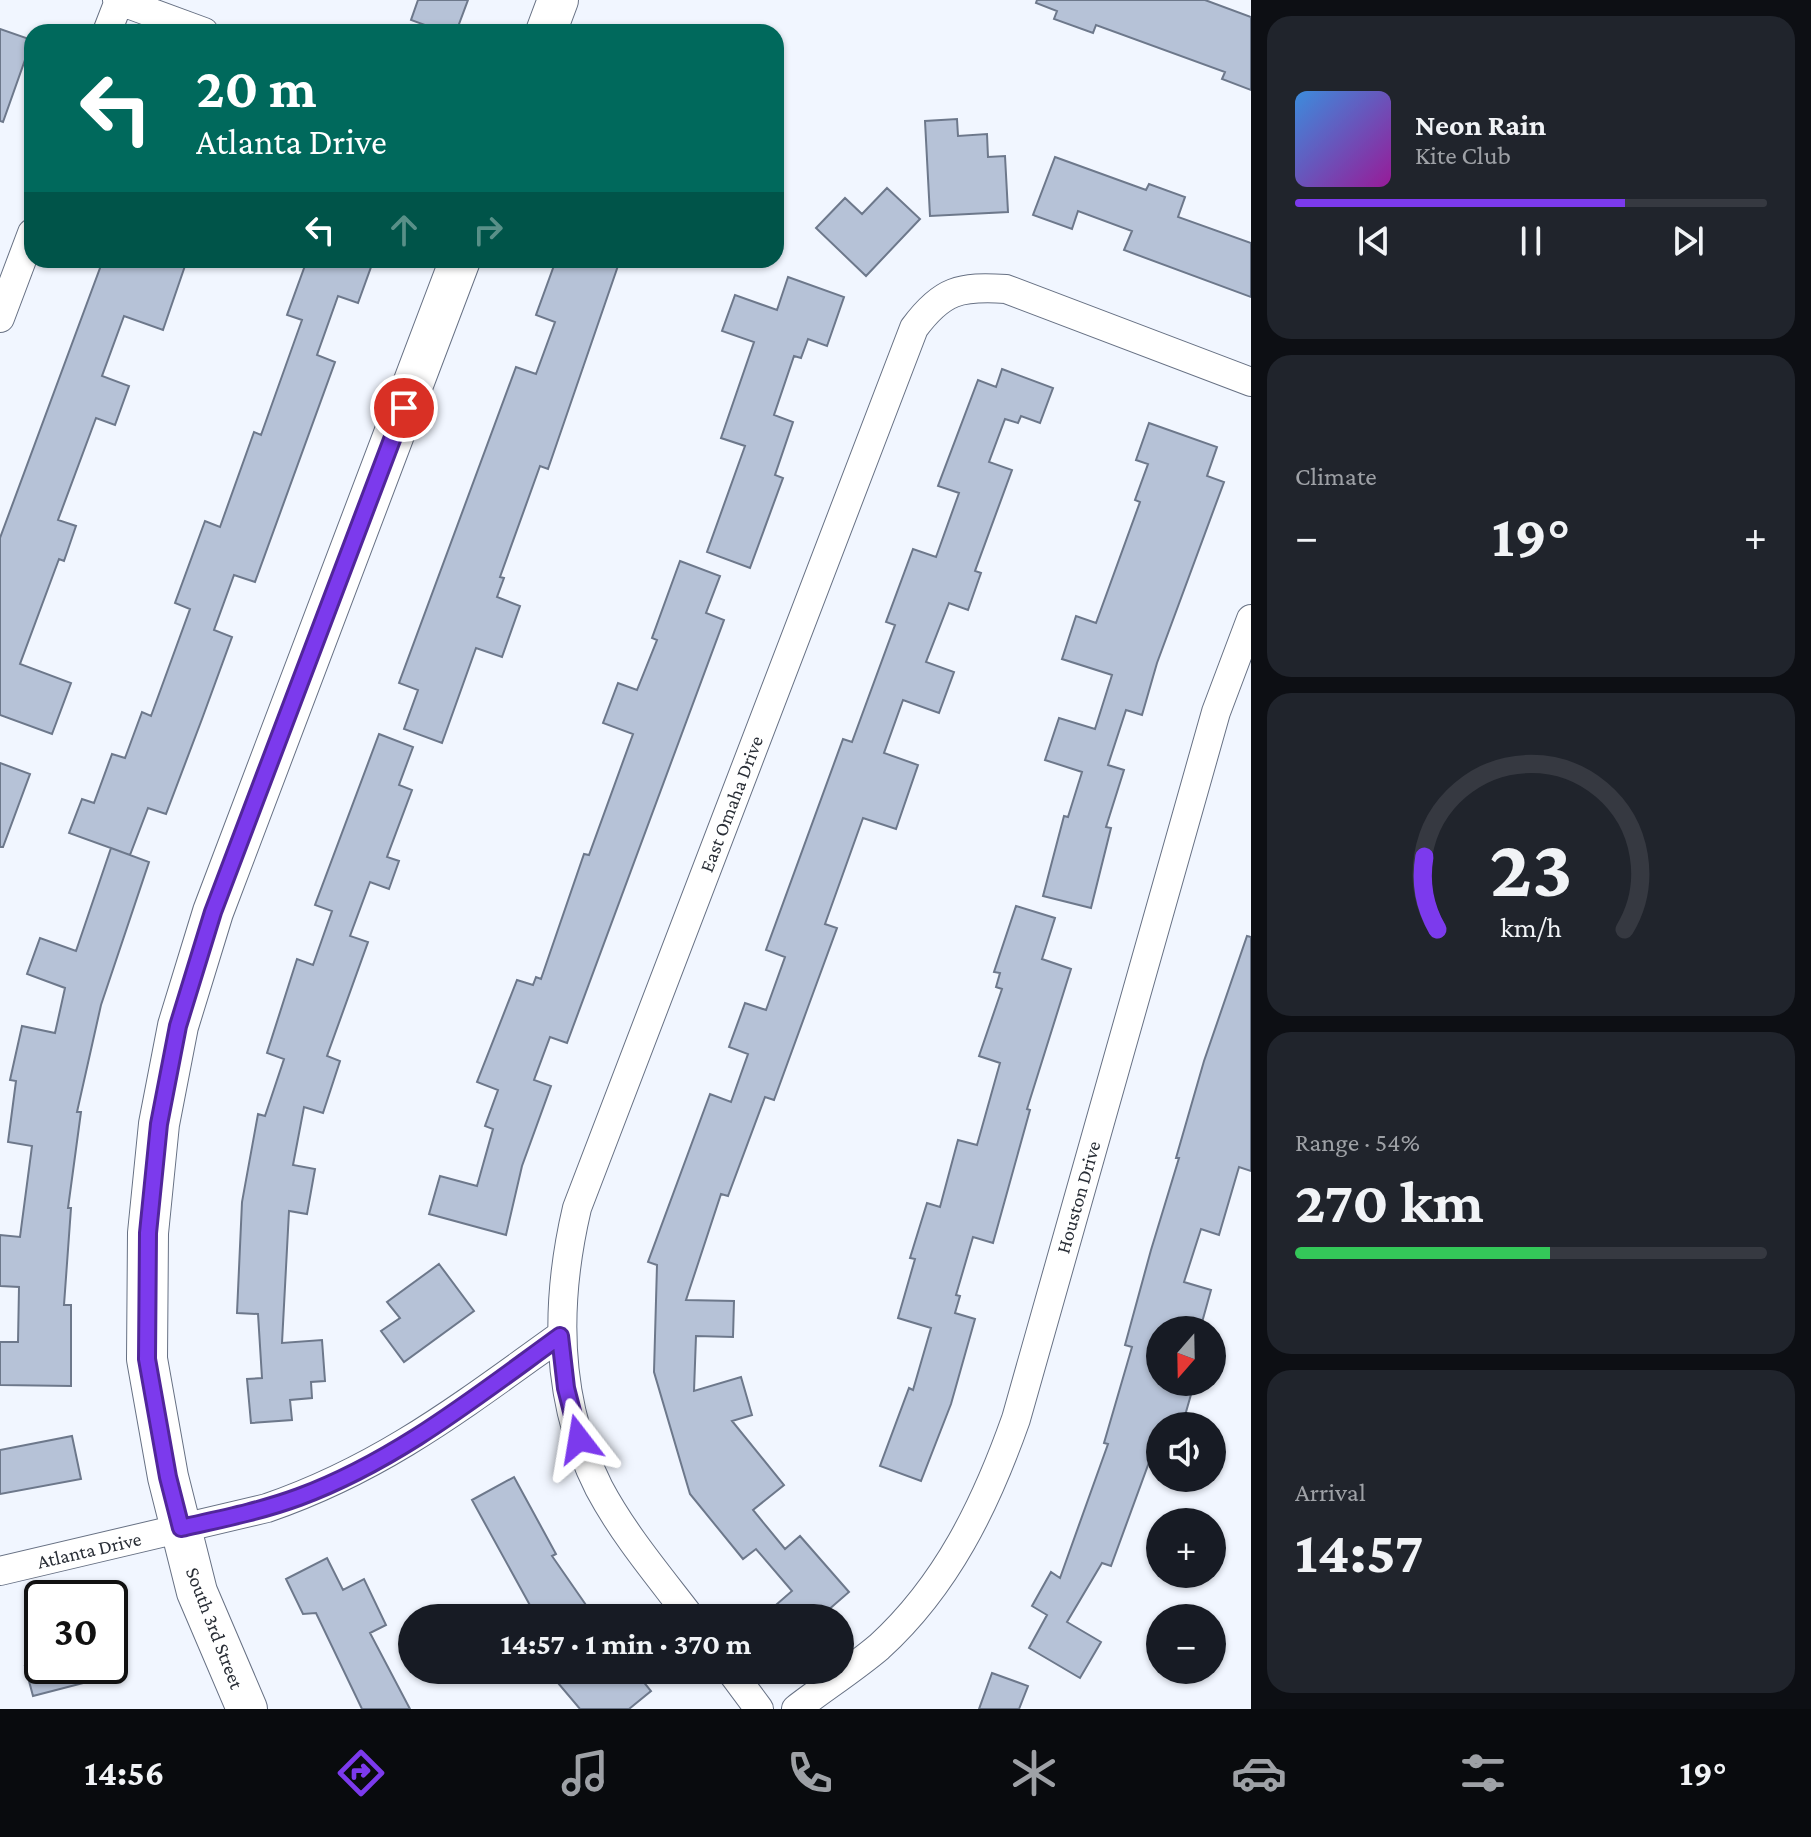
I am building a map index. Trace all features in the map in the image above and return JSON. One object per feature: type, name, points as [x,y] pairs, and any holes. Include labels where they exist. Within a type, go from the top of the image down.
[{"type":"street","points":[[110,24],[118,0],[182,24]]},
{"type":"street","points":[[549,24],[558,0]]},
{"type":"street","points":[[0,318],[24,254]]},
{"type":"street","name":"South 3rd Street","points":[[247,1709],[197,1592],[168,1477],[147,1359],[148,1233],[159,1124],[178,1026],[213,912],[457,268]]},
{"type":"street","name":"East Omaha Drive","points":[[680,1604],[626,1532],[599,1487],[579,1439],[566,1388],[560,1336],[565,1258],[577,1208],[914,328],[928,309],[947,295],[970,287],[1006,289],[1251,382]]},
{"type":"street","name":"Houston Drive","points":[[796,1709],[877,1648],[900,1625],[938,1579],[971,1529],[996,1476],[1016,1419],[1216,712],[1251,619]]},
{"type":"street","name":"Atlanta Drive","points":[[0,1571],[267,1508],[365,1468],[425,1434],[560,1336]]},
{"type":"street","points":[[740,1684],[759,1709]]},
{"type":"building","points":[[418,0],[468,0],[459,24],[422,24],[411,20]]},
{"type":"building","points":[[1037,0],[1205,0],[1251,17],[1251,90],[1222,79],[1225,72],[1096,25],[1093,33],[1054,19],[1057,11],[1036,3]]},
{"type":"building","points":[[0,29],[24,37],[24,63],[3,122],[0,121]]},
{"type":"building","points":[[957,119],[958,136],[987,134],[988,157],[1005,156],[1008,212],[930,216],[925,121]]},
{"type":"building","points":[[1055,157],[1146,190],[1149,184],[1185,197],[1178,217],[1251,243],[1251,297],[1124,250],[1132,231],[1078,211],[1072,229],[1033,215]]},
{"type":"building","points":[[887,188],[920,219],[866,276],[816,228],[845,198],[862,214]]},
{"type":"building","points":[[100,268],[184,268],[163,330],[124,316],[102,376],[129,386],[115,425],[96,418],[58,520],[76,526],[64,561],[59,559],[20,664],[71,683],[52,734],[0,715],[0,538]]},
{"type":"building","points":[[304,268],[371,268],[358,303],[338,296],[317,355],[335,362],[255,582],[234,575],[214,630],[232,637],[202,719],[166,814],[148,808],[130,855],[69,833],[82,799],[94,803],[112,754],[125,758],[142,712],[151,716],[190,609],[175,603],[205,521],[220,527],[254,432],[261,435],[302,320],[287,315]]},
{"type":"building","points":[[553,268],[617,268],[548,469],[540,466],[500,577],[504,578],[497,597],[520,606],[502,657],[476,648],[442,743],[404,729],[418,690],[399,683],[516,367],[536,374],[555,322],[536,315]]},
{"type":"building","points":[[788,277],[844,297],[827,346],[808,339],[801,358],[794,356],[774,415],[793,422],[775,475],[783,478],[750,568],[707,552],[745,446],[721,438],[754,342],[722,331],[735,295],[777,310]]},
{"type":"building","points":[[1002,369],[1053,388],[1040,423],[1021,416],[1018,423],[1005,419],[989,462],[1012,470],[975,571],[981,573],[968,610],[949,603],[926,662],[954,672],[939,713],[903,700],[884,753],[918,765],[896,829],[863,818],[825,924],[837,928],[774,1100],[765,1097],[728,1196],[721,1194],[686,1300],[734,1301],[733,1337],[696,1336],[694,1391],[741,1377],[752,1415],[732,1421],[784,1485],[753,1510],[785,1549],[800,1536],[849,1592],[835,1604],[777,1604],[792,1591],[756,1549],[743,1559],[690,1494],[654,1372],[657,1265],[648,1262],[710,1094],[731,1102],[748,1054],[729,1047],[745,1003],[766,1010],[785,957],[766,950],[843,739],[852,742],[895,625],[886,622],[913,549],[936,557],[959,493],[938,486],[978,380],[996,387]]},
{"type":"building","points":[[1149,423],[1217,447],[1207,476],[1224,482],[1157,663],[1142,715],[1126,710],[1108,765],[1124,770],[1106,827],[1111,828],[1091,908],[1043,896],[1064,816],[1068,817],[1082,772],[1045,760],[1059,718],[1095,729],[1112,675],[1062,659],[1076,616],[1096,623],[1140,502],[1135,500],[1148,464],[1136,460]]},
{"type":"building","points":[[680,561],[720,576],[706,613],[724,620],[567,1043],[550,1037],[534,1080],[551,1086],[522,1166],[506,1235],[429,1214],[440,1176],[477,1186],[493,1129],[485,1126],[498,1090],[477,1082],[517,980],[533,985],[536,977],[541,979],[584,854],[589,855],[633,734],[603,723],[618,683],[637,690],[657,640],[652,638]]},
{"type":"building","points":[[379,734],[413,747],[399,785],[412,790],[387,857],[399,861],[389,889],[370,882],[350,936],[368,942],[327,1056],[340,1061],[323,1113],[304,1107],[293,1165],[315,1169],[307,1214],[289,1211],[282,1343],[322,1340],[325,1381],[311,1382],[312,1398],[290,1400],[292,1420],[251,1423],[247,1379],[262,1378],[258,1314],[237,1313],[242,1202],[258,1114],[265,1116],[284,1059],[267,1053],[297,959],[313,965],[332,911],[315,905]]},
{"type":"building","points":[[0,763],[30,774],[3,847],[0,847]]},
{"type":"building","points":[[111,848],[149,862],[101,1005],[77,1112],[81,1112],[68,1208],[71,1208],[64,1305],[71,1305],[71,1386],[0,1385],[0,1342],[18,1342],[19,1287],[0,1286],[0,1235],[20,1237],[32,1146],[8,1142],[16,1081],[10,1080],[22,1026],[55,1033],[65,988],[27,974],[40,938],[76,951]]},
{"type":"building","points":[[1016,906],[1055,918],[1042,959],[1071,969],[1027,1109],[1030,1110],[993,1243],[973,1237],[956,1295],[960,1296],[955,1313],[975,1319],[951,1404],[921,1481],[880,1466],[909,1388],[913,1390],[931,1328],[898,1318],[915,1259],[910,1258],[927,1203],[940,1207],[958,1140],[977,1145],[1000,1063],[979,1056],[1002,989],[996,987],[1000,973],[994,972]]},
{"type":"building","points":[[1247,936],[1251,937],[1251,1171],[1239,1167],[1219,1235],[1201,1229],[1184,1282],[1211,1290],[1204,1316],[1146,1316],[1146,1396],[1191,1396],[1186,1412],[1146,1412],[1146,1471],[1111,1566],[1102,1563],[1067,1622],[1101,1642],[1080,1678],[1029,1648],[1047,1615],[1032,1606],[1051,1572],[1060,1578],[1108,1444],[1104,1443],[1132,1347],[1125,1345],[1204,1061]]},
{"type":"building","points":[[439,1264],[474,1311],[404,1362],[381,1331],[400,1318],[387,1302]]},
{"type":"building","points":[[72,1436],[81,1479],[0,1494],[0,1450]]},
{"type":"building","points":[[514,1477],[556,1554],[552,1556],[585,1604],[529,1604],[472,1500]]},
{"type":"building","points":[[327,1558],[343,1590],[364,1579],[386,1625],[370,1633],[410,1709],[362,1709],[316,1613],[303,1614],[286,1579]]},
{"type":"building","points":[[992,1673],[1028,1686],[1019,1709],[979,1709]]},
{"type":"building","points":[[30,1684],[79,1684],[33,1696]]},
{"type":"building","points":[[559,1684],[645,1684],[651,1691],[629,1709],[580,1709]]},
{"type":"route","points":[[404,408],[213,912],[178,1026],[159,1124],[148,1233],[147,1359],[168,1477],[181,1528],[267,1508],[365,1468],[425,1434],[560,1336],[566,1388],[579,1439]]}]
